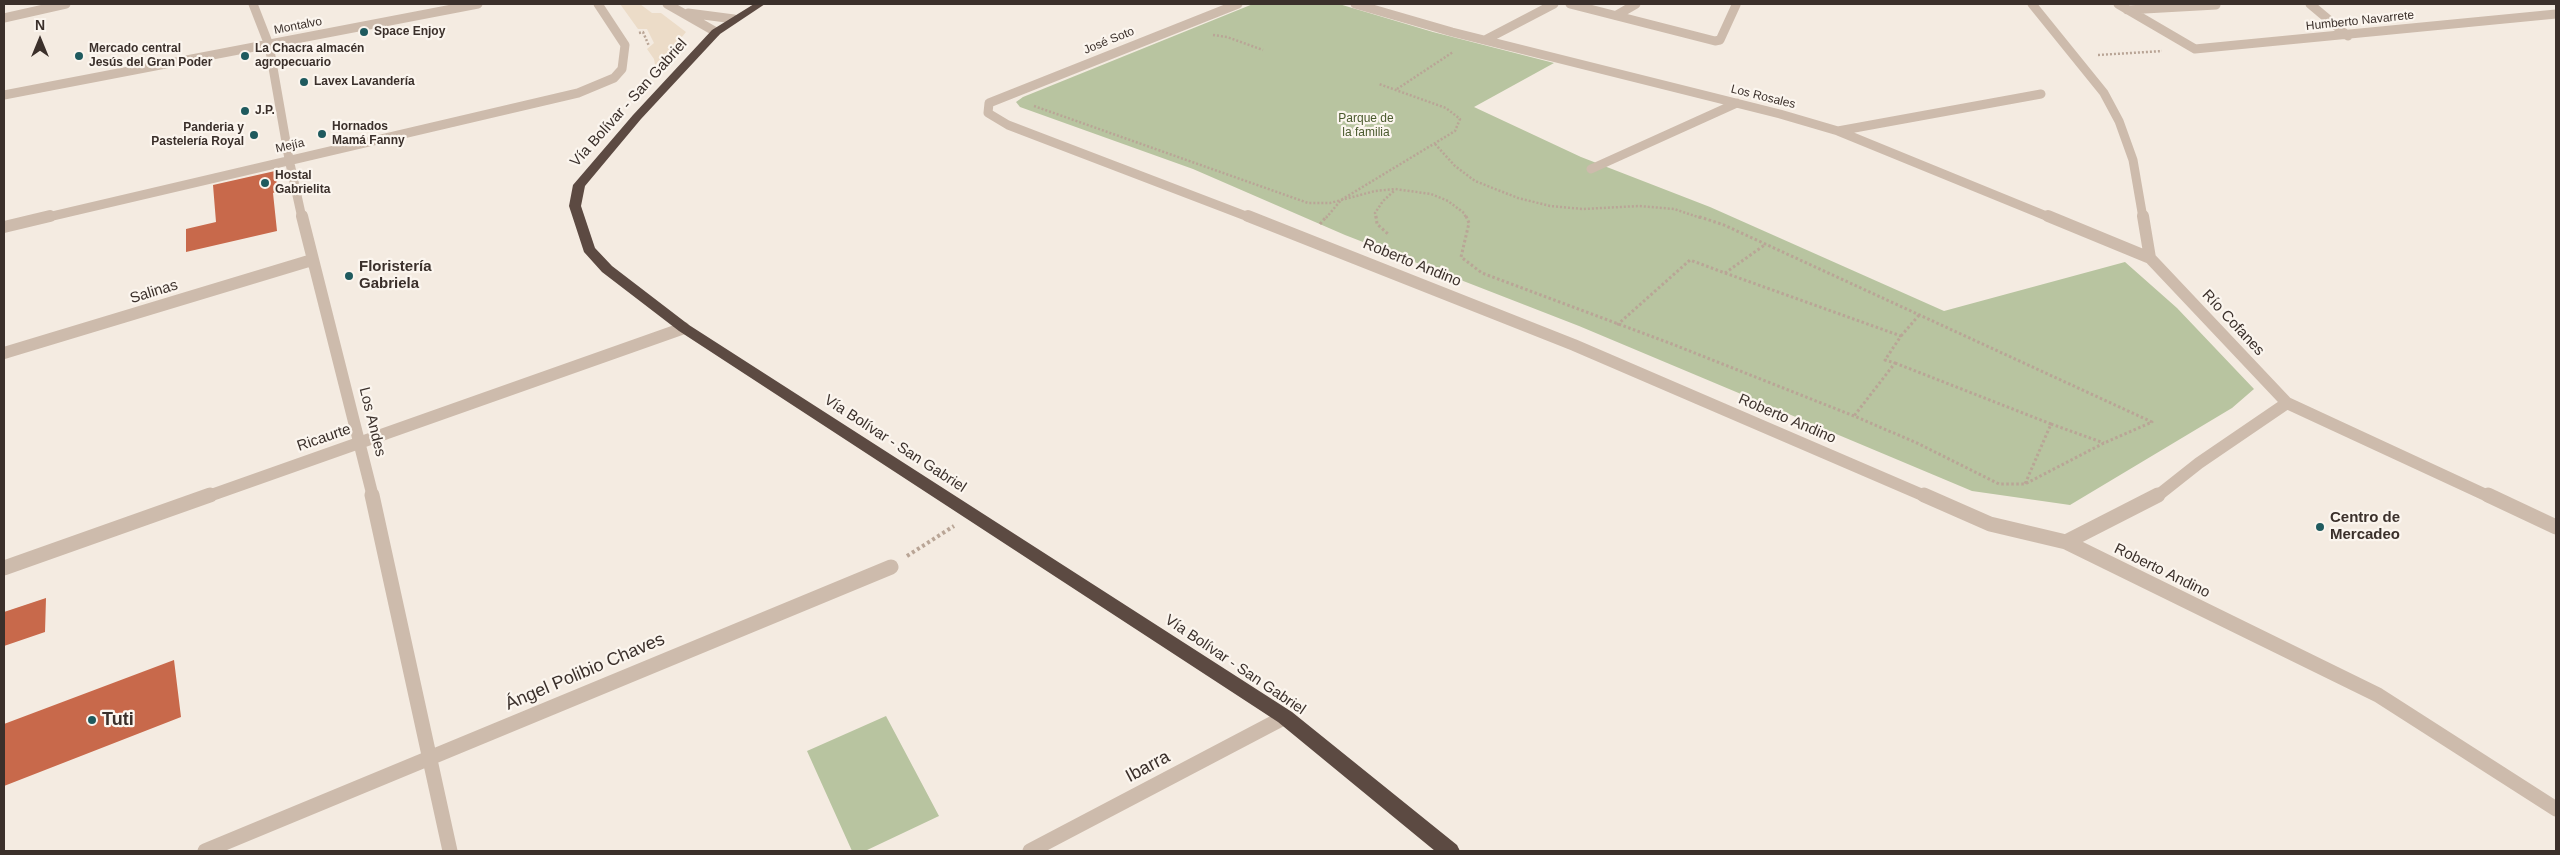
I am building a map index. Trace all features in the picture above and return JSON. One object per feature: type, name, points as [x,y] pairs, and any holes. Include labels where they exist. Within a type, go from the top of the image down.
[{"type":"highway","name":"Vía Bolívar - San Gabriel","points":[[760,4],[716,32],[637,117],[580,185],[575,206],[589,249],[606,269],[684,328],[1285,717],[1450,851]]},
{"type":"street","points":[[4,18],[66,4]]},
{"type":"street","name":"Los Andes","points":[[253,4],[269,45],[289,159],[312,260],[361,443],[450,851]]},
{"type":"street","name":"Montalvo","points":[[4,96],[478,4]]},
{"type":"street","name":"Mejía","points":[[4,227],[578,93],[614,78],[622,69],[625,57],[625,45],[598,4]]},
{"type":"street","points":[[667,4],[716,32]]},
{"type":"street","name":"José Soto","points":[[989,103],[1238,4]]},
{"type":"street","name":"Los Rosales","points":[[1355,4],[1485,40],[1838,131],[2150,258]]},
{"type":"street","points":[[1485,40],[1554,4]]},
{"type":"street","points":[[1570,4],[1715,41],[1720,40],[1736,5]]},
{"type":"street","points":[[1617,15],[1636,4]]},
{"type":"street","points":[[2032,4],[2078,57],[2104,93],[2119,121],[2133,160],[2150,258]]},
{"type":"street","points":[[2118,4],[2195,49]]},
{"type":"street","points":[[2310,4],[2348,36]]},
{"type":"street","points":[[2127,10],[2216,5]]},
{"type":"street","points":[[683,12],[734,19]]},
{"type":"street","name":"Humberto Navarrete","points":[[2195,49],[2348,36],[2556,14]]},
{"type":"street","points":[[1838,131],[2041,94]]},
{"type":"street","name":"Roberto Andino","points":[[989,103],[988,113],[1008,125],[1308,239],[1574,346],[1990,524],[2066,542],[2378,695],[2556,809]]},
{"type":"street","points":[[1591,169],[1737,104]]},
{"type":"street","name":"Río Cofanes","points":[[2150,258],[2287,403],[2556,527]]},
{"type":"street","name":"Salinas","points":[[4,353],[312,260]]},
{"type":"street","name":"Ricaurte","points":[[4,568],[684,328]]},
{"type":"street","points":[[2066,542],[2116,519],[2163,492],[2199,463],[2287,403]]},
{"type":"street","name":"Ángel Polibio Chaves","points":[[205,851],[891,567]]},
{"type":"street","name":"Ibarra","points":[[1030,851],[1285,717]]},
{"type":"path","points":[[1210,35],[1227,37],[1263,50]]},
{"type":"path","points":[[1397,89],[1474,37]]},
{"type":"path","points":[[2078,57],[2195,49]]},
{"type":"path","points":[[1308,239],[1341,200],[1455,131],[1460,119],[1446,108],[1379,84]]},
{"type":"path","points":[[1032,102],[1036,108],[1066,116],[1183,156],[1300,200],[1320,203],[1341,200],[1375,191],[1395,189],[1431,194],[1448,201],[1464,213],[1469,223],[1461,250],[1461,257],[1470,266],[1854,416],[1917,443],[2000,484],[2025,484],[2104,443],[2152,422],[1724,224],[1674,209],[1640,206],[1583,209],[1550,206],[1518,198],[1475,181],[1455,166],[1435,144]]},
{"type":"path","points":[[1388,234],[1378,224],[1375,214],[1382,201],[1395,189]]},
{"type":"path","points":[[1725,273],[1767,243]]},
{"type":"path","points":[[1617,325],[1690,260],[1901,336]]},
{"type":"path","points":[[1920,314],[1901,336],[1885,360],[2104,443]]},
{"type":"path","points":[[1854,416],[1894,363]]},
{"type":"path","points":[[2025,484],[2051,424]]},
{"type":"path","points":[[891,567],[972,514]]},
{"type":"green space","name":"Parque de la familia","points":[[1253,4],[1339,4],[1433,32],[1554,63],[1474,107],[1581,157],[1710,207],[1944,311],[2125,262],[2177,308],[2254,389],[2232,408],[2070,505],[1972,491],[1579,326],[1345,235],[1193,169],[1020,107],[1016,102],[1023,97]]},
{"type":"green space","points":[[886,716],[939,816],[865,851],[852,851],[807,751]]},
{"type":"shaded area","points":[[620,4],[640,4],[652,13],[661,13],[686,32],[663,60],[665,63],[656,71],[654,59],[647,49],[654,43],[647,29],[638,29]]},
{"type":"building","points":[[275,171],[278,191],[273,193],[277,231],[186,252],[186,229],[216,222],[213,185]]},
{"type":"building","points":[[46,598],[45,632],[4,646],[4,612]]},
{"type":"building","name":"Tuti","points":[[174,660],[181,717],[4,786],[4,724]]},
{"type":"place","name":"Space Enjoy","points":[[364,32]]},
{"type":"place","name":"Mercado central Jesús del Gran Poder","points":[[79,56]]},
{"type":"place","name":"La Chacra almacén agropecuario","points":[[245,56]]},
{"type":"place","name":"Lavex Lavandería","points":[[304,82]]},
{"type":"place","name":"J.P.","points":[[245,111]]},
{"type":"place","name":"Hornados Mamá Fanny","points":[[322,134]]},
{"type":"place","name":"Panderia y Pastelería Royal","points":[[254,135]]},
{"type":"place","name":"Hostal Gabrielita","points":[[265,183]]},
{"type":"place","name":"Floristería Gabriela","points":[[349,276]]},
{"type":"place","name":"Centro de Mercadeo","points":[[2320,527]]},
{"type":"place","name":"Tuti","points":[[92,720]]}]
